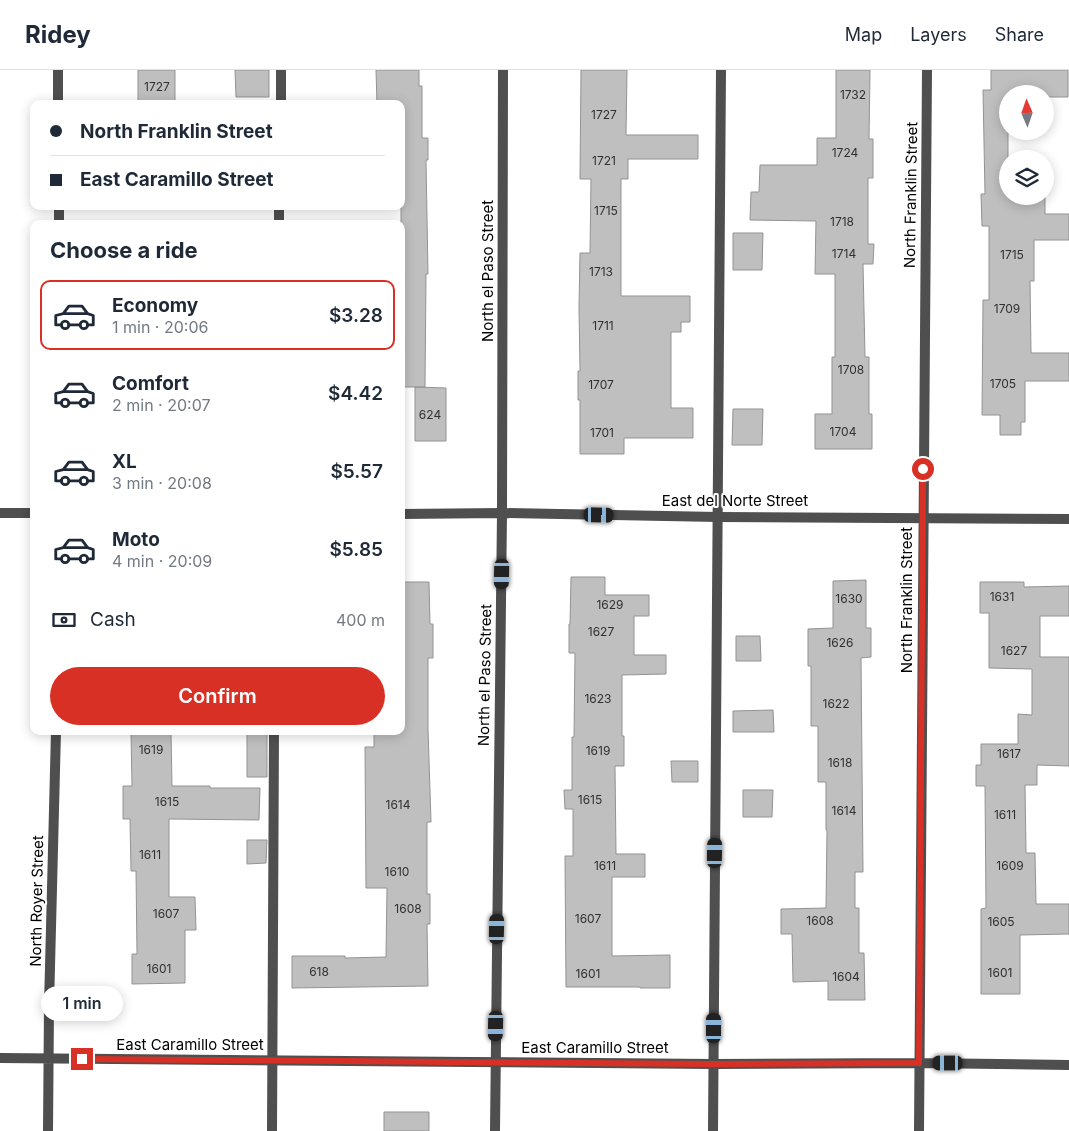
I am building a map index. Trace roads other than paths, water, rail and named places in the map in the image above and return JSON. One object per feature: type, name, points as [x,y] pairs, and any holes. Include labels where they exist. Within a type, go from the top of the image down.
[{"type":"street","points":[[58,70],[58,100]]},
{"type":"street","points":[[280,100],[281,70]]},
{"type":"street","name":"North el Paso Street","points":[[495,1131],[502,514],[503,70]]},
{"type":"street","points":[[713,1131],[721,70]]},
{"type":"street","name":"North Franklin Street","points":[[919,1131],[927,70]]},
{"type":"street","points":[[0,512],[30,513]]},
{"type":"street","name":"East del Norte Street","points":[[405,514],[1069,519]]},
{"type":"street","name":"North Royer Street","points":[[48,1131],[56,735]]},
{"type":"street","points":[[272,1131],[274,735]]},
{"type":"street","name":"East Caramillo Street","points":[[0,1058],[1069,1065]]}]
